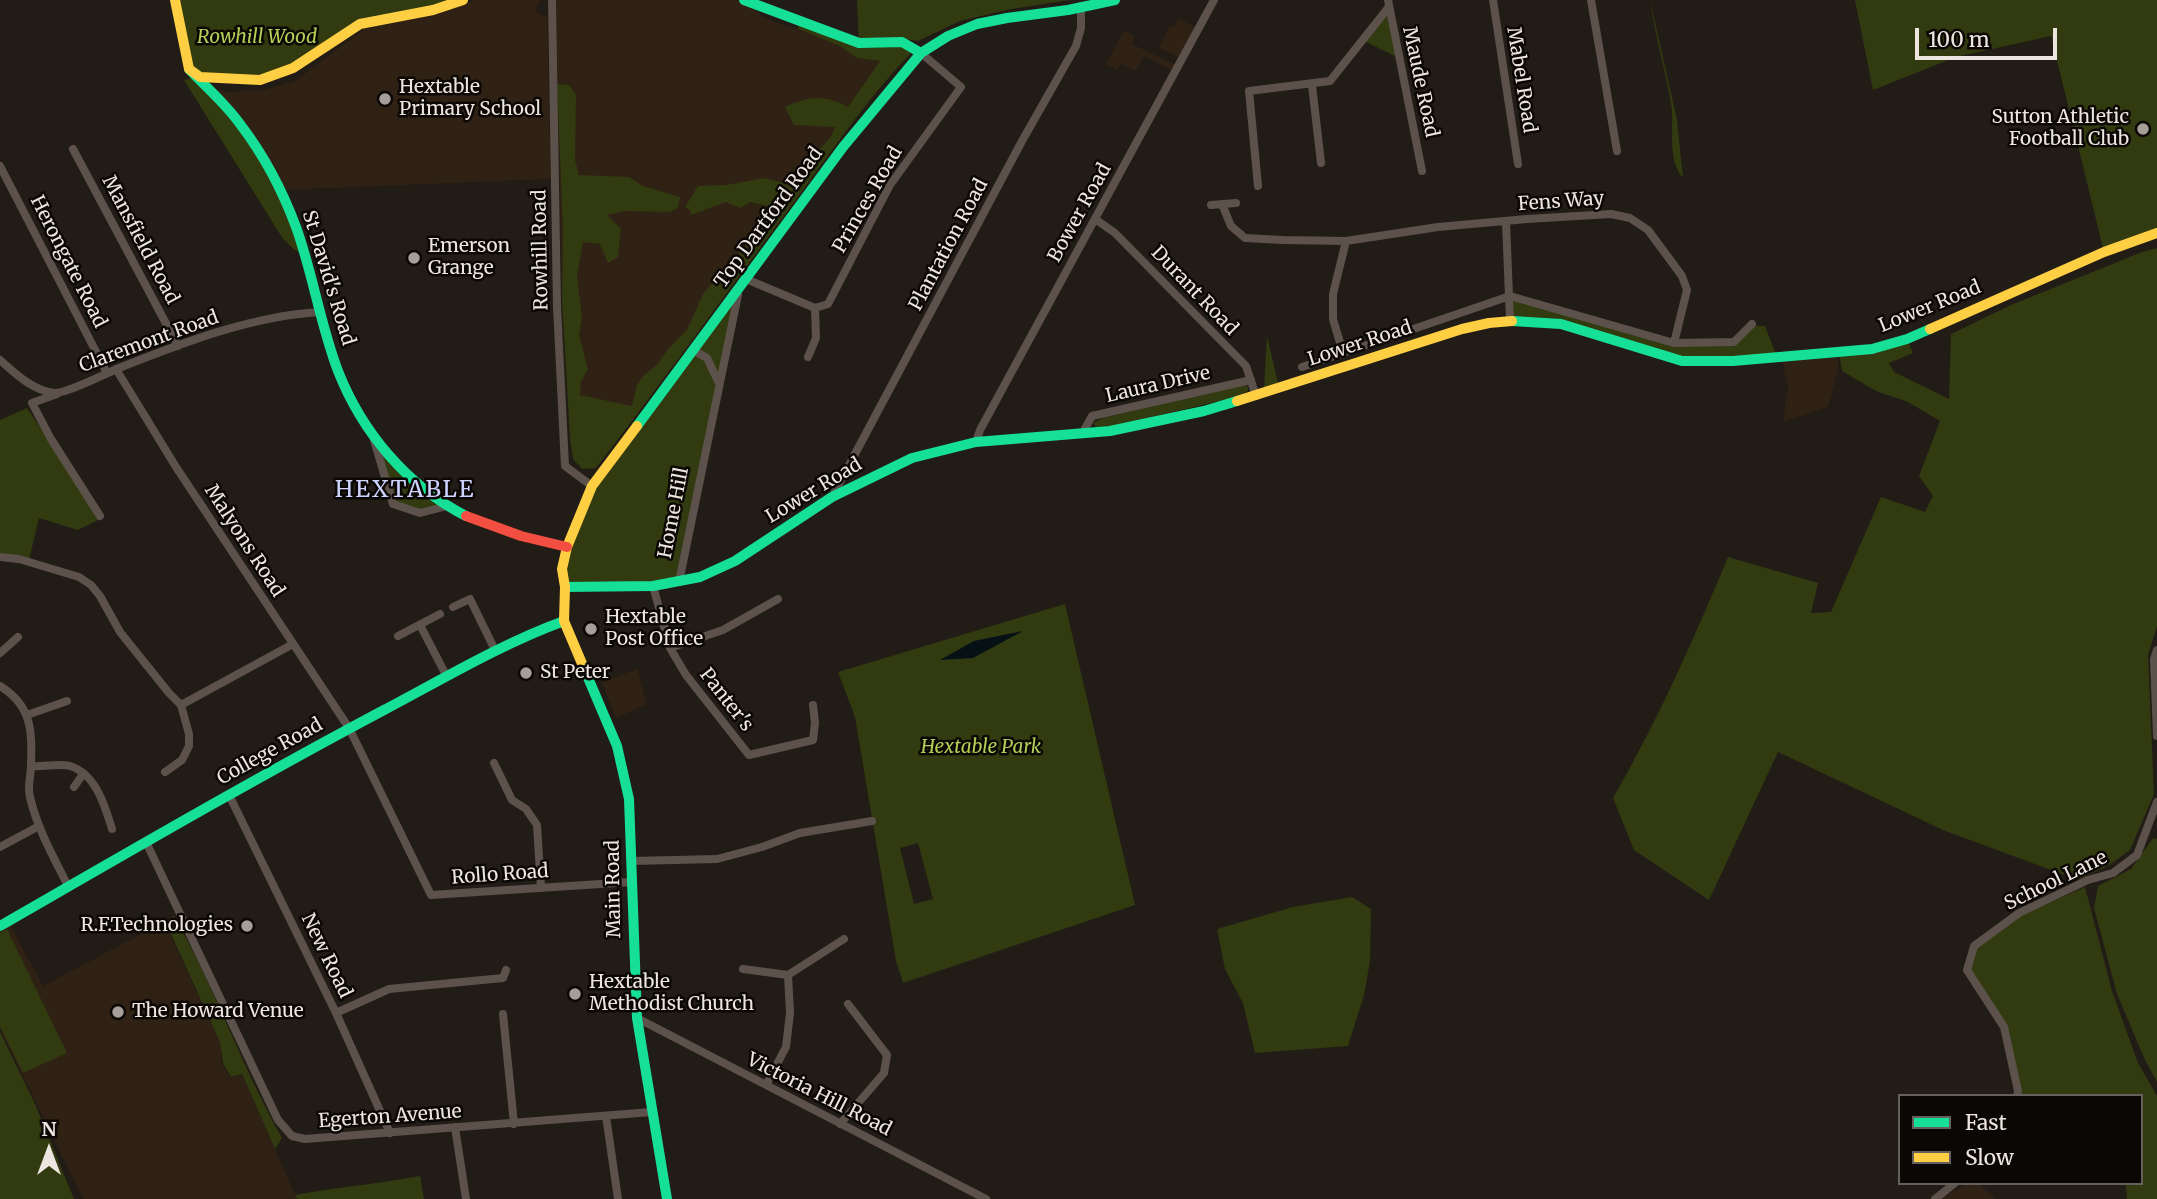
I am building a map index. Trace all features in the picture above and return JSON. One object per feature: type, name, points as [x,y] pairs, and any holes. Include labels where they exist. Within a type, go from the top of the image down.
[{"type":"street","points":[[175,0],[189,69],[200,78],[260,80],[293,68],[360,24],[433,10],[463,0]]},
{"type":"street","name":"Rowhill Road","points":[[552,0],[557,295],[565,466],[592,486]]},
{"type":"street","points":[[744,0],[859,43],[902,42],[921,53]]},
{"type":"street","name":"Top Dartford Road","points":[[565,587],[562,569],[566,547],[592,486],[858,127],[921,53],[934,42],[982,22],[1115,0]]},
{"type":"street","name":"Bower Road","points":[[976,442],[980,430],[1214,0]]},
{"type":"street","name":"Mabel Road","points":[[1493,0],[1518,164]]},
{"type":"street","points":[[1591,0],[1617,151]]},
{"type":"street","points":[[1258,186],[1249,91],[1330,81],[1388,4]]},
{"type":"street","name":"Maude Road","points":[[1388,4],[1422,171]]},
{"type":"street","name":"Plantation Road","points":[[832,497],[1022,141],[1076,46],[1081,28],[1081,6]]},
{"type":"street","name":"Princes Road","points":[[815,308],[828,304],[890,185],[961,87],[921,53]]},
{"type":"street","name":"St David's Road","points":[[189,69],[240,123],[269,169],[296,226],[341,377],[359,415],[374,437],[415,483],[447,506],[475,520],[566,547]]},
{"type":"street","points":[[1312,85],[1321,163]]},
{"type":"street","name":"Mansfield Road","points":[[74,149],[178,346]]},
{"type":"street","name":"Herongate Road","points":[[0,166],[112,371]]},
{"type":"street","points":[[1211,205],[1236,203]]},
{"type":"street","name":"Fens Way","points":[[1222,204],[1231,226],[1245,238],[1346,241],[1438,227],[1527,219],[1617,215],[1630,218],[1648,230],[1682,276],[1687,290],[1674,343]]},
{"type":"street","name":"Durant Road","points":[[1095,219],[1115,233],[1246,366],[1256,396]]},
{"type":"street","points":[[1506,222],[1510,321]]},
{"type":"street","name":"Lower Road","points":[[679,582],[700,577],[735,561],[832,497],[912,458],[976,442],[1110,431],[1204,411],[1462,329],[1510,321],[1548,323],[1582,329],[1682,361],[1733,361],[1872,349],[1907,339],[2139,237],[2157,233]]},
{"type":"street","points":[[1343,353],[1333,319],[1333,294],[1346,241]]},
{"type":"street","points":[[743,284],[815,308],[816,338],[808,357]]},
{"type":"street","name":"Home Hill","points":[[565,587],[653,586],[679,582],[718,381],[743,284]]},
{"type":"street","points":[[1510,296],[1674,343],[1734,342],[1752,324]]},
{"type":"street","name":"Lower Road","points":[[1302,367],[1510,296]]},
{"type":"street","name":"Claremont Road","points":[[100,516],[51,439],[32,403],[178,346],[290,313],[320,312]]},
{"type":"street","points":[[693,350],[707,358],[718,381]]},
{"type":"street","points":[[0,360],[35,388],[57,394]]},
{"type":"street","name":"Malyons Road","points":[[112,371],[349,728]]},
{"type":"street","name":"Laura Drive","points":[[1082,434],[1092,416],[1251,380]]},
{"type":"street","name":"St David's Road","points":[[374,437],[393,505],[420,513],[447,506]]},
{"type":"street","points":[[0,557],[19,559],[79,577],[91,585],[120,632],[181,705],[189,734],[189,746],[182,760],[165,772]]},
{"type":"street","name":"Panter's","points":[[653,586],[670,648],[687,675],[749,755],[813,740],[813,705]]},
{"type":"street","name":"Main Road","points":[[565,587],[564,621],[617,746],[629,799],[637,1018],[667,1199]]},
{"type":"street","points":[[453,607],[470,599],[495,650]]},
{"type":"street","points":[[670,648],[723,629],[778,599]]},
{"type":"street","points":[[398,636],[440,614]]},
{"type":"street","name":"College Road","points":[[0,926],[446,675],[495,650],[564,621]]},
{"type":"street","points":[[420,625],[446,675]]},
{"type":"street","points":[[0,653],[18,637]]},
{"type":"street","points":[[181,705],[293,644]]},
{"type":"street","points":[[2157,649],[2154,659],[2157,736]]},
{"type":"street","points":[[0,685],[20,701],[27,715],[32,766],[29,795],[39,826],[68,886]]},
{"type":"street","points":[[27,715],[67,701]]},
{"type":"street","name":"Rollo Road","points":[[349,728],[431,895],[631,882]]},
{"type":"street","points":[[494,763],[507,781],[512,800],[526,809],[537,825],[541,888]]},
{"type":"street","points":[[32,766],[70,766],[83,774],[96,788],[113,829]]},
{"type":"street","points":[[74,787],[83,774]]},
{"type":"street","name":"New Road","points":[[229,795],[336,1013],[390,1133]]},
{"type":"street","name":"School Lane","points":[[2017,1094],[2004,1027],[1967,970],[1974,946],[2019,912],[2088,880],[2113,873],[2137,855],[2157,802]]},
{"type":"street","points":[[631,861],[717,859],[800,833],[872,821]]},
{"type":"street","points":[[0,847],[39,826]]},
{"type":"street","name":"Egerton Avenue","points":[[146,842],[278,1120],[292,1136],[304,1139],[652,1112]]},
{"type":"street","points":[[743,969],[788,975],[844,939]]},
{"type":"street","points":[[336,1013],[389,989],[503,978],[506,970]]},
{"type":"street","points":[[766,1086],[786,1047],[790,1013],[788,975]]},
{"type":"street","points":[[841,1124],[884,1073],[887,1055],[848,1004]]},
{"type":"street","points":[[503,1014],[514,1124]]},
{"type":"street","name":"Victoria Hill Road","points":[[637,1018],[986,1199]]},
{"type":"street","points":[[606,1116],[618,1199]]},
{"type":"street","points":[[455,1127],[466,1199]]},
{"type":"street","points":[[1935,1199],[1952,1185]]},
{"type":"shaded area","name":"Hextable Primary School","points":[[475,0],[541,0],[536,7],[537,12],[547,18],[551,179],[282,190],[206,84],[225,92],[263,90],[295,81],[364,29],[435,14]]},
{"type":"shaded area","points":[[556,0],[736,0],[754,7],[762,17],[783,25],[798,29],[799,24],[913,51],[887,77],[845,131],[625,430],[570,438],[562,300]]},
{"type":"shaded area","points":[[1179,19],[1199,29],[1182,59],[1159,48],[1170,25],[1174,26]]},
{"type":"shaded area","points":[[1124,31],[1135,36],[1132,44],[1178,66],[1175,72],[1144,56],[1135,71],[1121,63],[1117,70],[1106,64]]},
{"type":"shaded area","points":[[1839,353],[1838,369],[1828,407],[1783,422],[1788,386],[1783,363],[1777,357]]},
{"type":"shaded area","points":[[1023,631],[973,658],[940,660],[974,641]]},
{"type":"shaded area","points":[[637,669],[647,704],[616,718],[602,682]]},
{"type":"shaded area","points":[[164,922],[220,1042],[222,1063],[230,1078],[242,1075],[297,1199],[83,1199],[0,1029],[0,927],[9,923],[43,986]]},
{"type":"shaded area","points":[[1964,1185],[1980,1185],[1995,1199],[1940,1199]]},
{"type":"green space","name":"Rowhill Wood","points":[[176,0],[459,0],[360,24],[292,68],[260,79],[221,78],[190,69]]},
{"type":"green space","points":[[857,0],[1070,0],[1011,9],[960,21],[918,41],[905,39],[859,43]]},
{"type":"green space","points":[[1650,0],[1677,120],[1683,178],[1673,152],[1671,103]]},
{"type":"green space","points":[[1855,0],[2157,0],[2157,233],[2104,252],[2051,36],[1956,57],[1873,90]]},
{"type":"green space","points":[[1388,8],[1399,58],[1364,41]]},
{"type":"green space","points":[[799,24],[859,46],[899,45],[913,51],[851,124],[596,468],[582,469],[573,459],[570,438],[562,300],[563,230],[557,84],[569,85],[576,95],[575,160],[579,175],[629,177],[643,186],[680,197],[678,208],[669,212],[626,211],[607,215],[621,229],[618,257],[608,263],[600,244],[583,242],[577,276],[582,317],[579,335],[588,369],[581,382],[580,395],[632,406],[637,385],[643,376],[657,365],[687,330],[703,294],[752,238],[773,207],[750,202],[740,208],[726,202],[691,215],[690,210],[685,207],[698,186],[726,185],[764,178],[788,184],[831,137],[835,127],[794,125],[785,107],[801,101],[824,98],[848,107],[880,61],[857,58],[840,46],[798,29]]},
{"type":"green space","points":[[197,77],[269,169],[303,254],[283,239],[184,80]]},
{"type":"green space","points":[[2157,248],[2157,626],[2148,655],[2154,794],[2130,850],[2111,864],[2078,880],[1943,830],[1778,752],[1709,900],[1634,850],[1613,798],[1674,680],[1728,557],[1818,583],[1811,613],[1831,612],[1881,497],[1925,512],[1933,496],[1919,476],[1940,421],[1908,402],[1876,391],[1842,371],[1839,353],[1907,339],[1913,353],[1889,363],[1894,372],[1949,399],[1951,334],[2011,305]]},
{"type":"green space","points":[[739,289],[678,582],[565,588],[567,547],[587,498]]},
{"type":"green space","points":[[1511,297],[1674,343],[1740,341],[1755,326],[1765,326],[1777,357],[1682,361],[1582,329],[1510,321]]},
{"type":"green space","points":[[1267,336],[1278,383],[1264,389]]},
{"type":"green space","points":[[1244,385],[1248,387],[1248,391],[1237,397],[1112,426],[1096,427],[1093,423],[1103,418]]},
{"type":"green space","points":[[27,408],[102,518],[78,530],[39,518],[29,560],[0,557],[0,420]]},
{"type":"green space","points":[[375,439],[445,505],[420,511],[393,503]]},
{"type":"green space","name":"Hextable Park","points":[[1065,604],[1135,905],[903,983],[896,961],[855,717],[838,672]],"holes":[[[918,843],[933,899],[914,904],[900,848]]]},
{"type":"green space","points":[[2153,838],[2157,839],[2157,1082],[2117,994],[2094,908],[2098,886],[2131,869]]},
{"type":"green space","points":[[2085,887],[2112,991],[2138,1063],[2157,1096],[2157,1199],[2127,1199],[2126,1185],[2143,1185],[2143,1094],[2017,1094],[2004,1027],[1967,970],[1974,946],[2022,915]]},
{"type":"green space","points":[[1352,897],[1371,909],[1370,961],[1364,995],[1348,1046],[1255,1053],[1243,1003],[1225,969],[1217,929],[1293,907]]},
{"type":"green space","points":[[174,916],[282,1138],[275,1149],[242,1074],[231,1077],[223,1063],[220,1042],[165,921]]},
{"type":"green space","points":[[7,929],[67,1053],[23,1073],[0,1027],[0,933]]},
{"type":"green space","points":[[0,1032],[35,1104],[74,1199],[0,1199]]},
{"type":"green space","points":[[420,1176],[424,1199],[297,1199],[295,1195],[389,1181]]},
{"type":"traffic: fast","points":[[744,0],[859,43],[902,42],[921,53]]},
{"type":"traffic: fast","points":[[637,426],[843,147],[921,53],[948,36],[977,24],[1115,0]]},
{"type":"traffic: fast","points":[[189,69],[234,117],[257,148],[279,187],[302,245],[338,371],[373,436],[424,489],[466,516]]},
{"type":"traffic: fast","points":[[1512,321],[1561,324],[1682,361],[1733,361],[1872,349],[1930,329]]},
{"type":"traffic: fast","points":[[565,587],[653,586],[700,577],[735,561],[832,497],[912,458],[976,442],[1110,431],[1204,411],[1237,401]]},
{"type":"traffic: fast","points":[[0,926],[335,736],[495,651],[564,621]]},
{"type":"traffic: fast","points":[[586,673],[617,746],[629,799],[637,1018],[667,1199]]},
{"type":"traffic: slow","points":[[175,0],[189,69],[200,77],[260,80],[293,68],[360,24],[433,10],[463,0]]},
{"type":"traffic: slow","points":[[1930,329],[2104,252],[2157,233]]},
{"type":"traffic: slow","points":[[1237,401],[1462,329],[1512,321]]},
{"type":"traffic: slow","points":[[586,673],[564,621],[565,587],[562,569],[567,547],[592,486],[637,426]]},
{"type":"traffic: jam","points":[[466,516],[521,536],[567,547]]},
{"type":"place","name":"Hextable Primary School","points":[[385,99]]},
{"type":"place","name":"Sutton Athletic Football Club","points":[[2143,129]]},
{"type":"place","name":"Emerson Grange","points":[[414,258]]},
{"type":"place","name":"Hextable Post Office","points":[[591,629]]},
{"type":"place","name":"St Peter","points":[[526,673]]},
{"type":"place","name":"R.F.Technologies","points":[[247,926]]},
{"type":"place","name":"Hextable Methodist Church","points":[[575,994]]},
{"type":"place","name":"The Howard Venue","points":[[118,1012]]},
{"type":"district","name":"HEXTABLE","points":[[405,490]]}]
